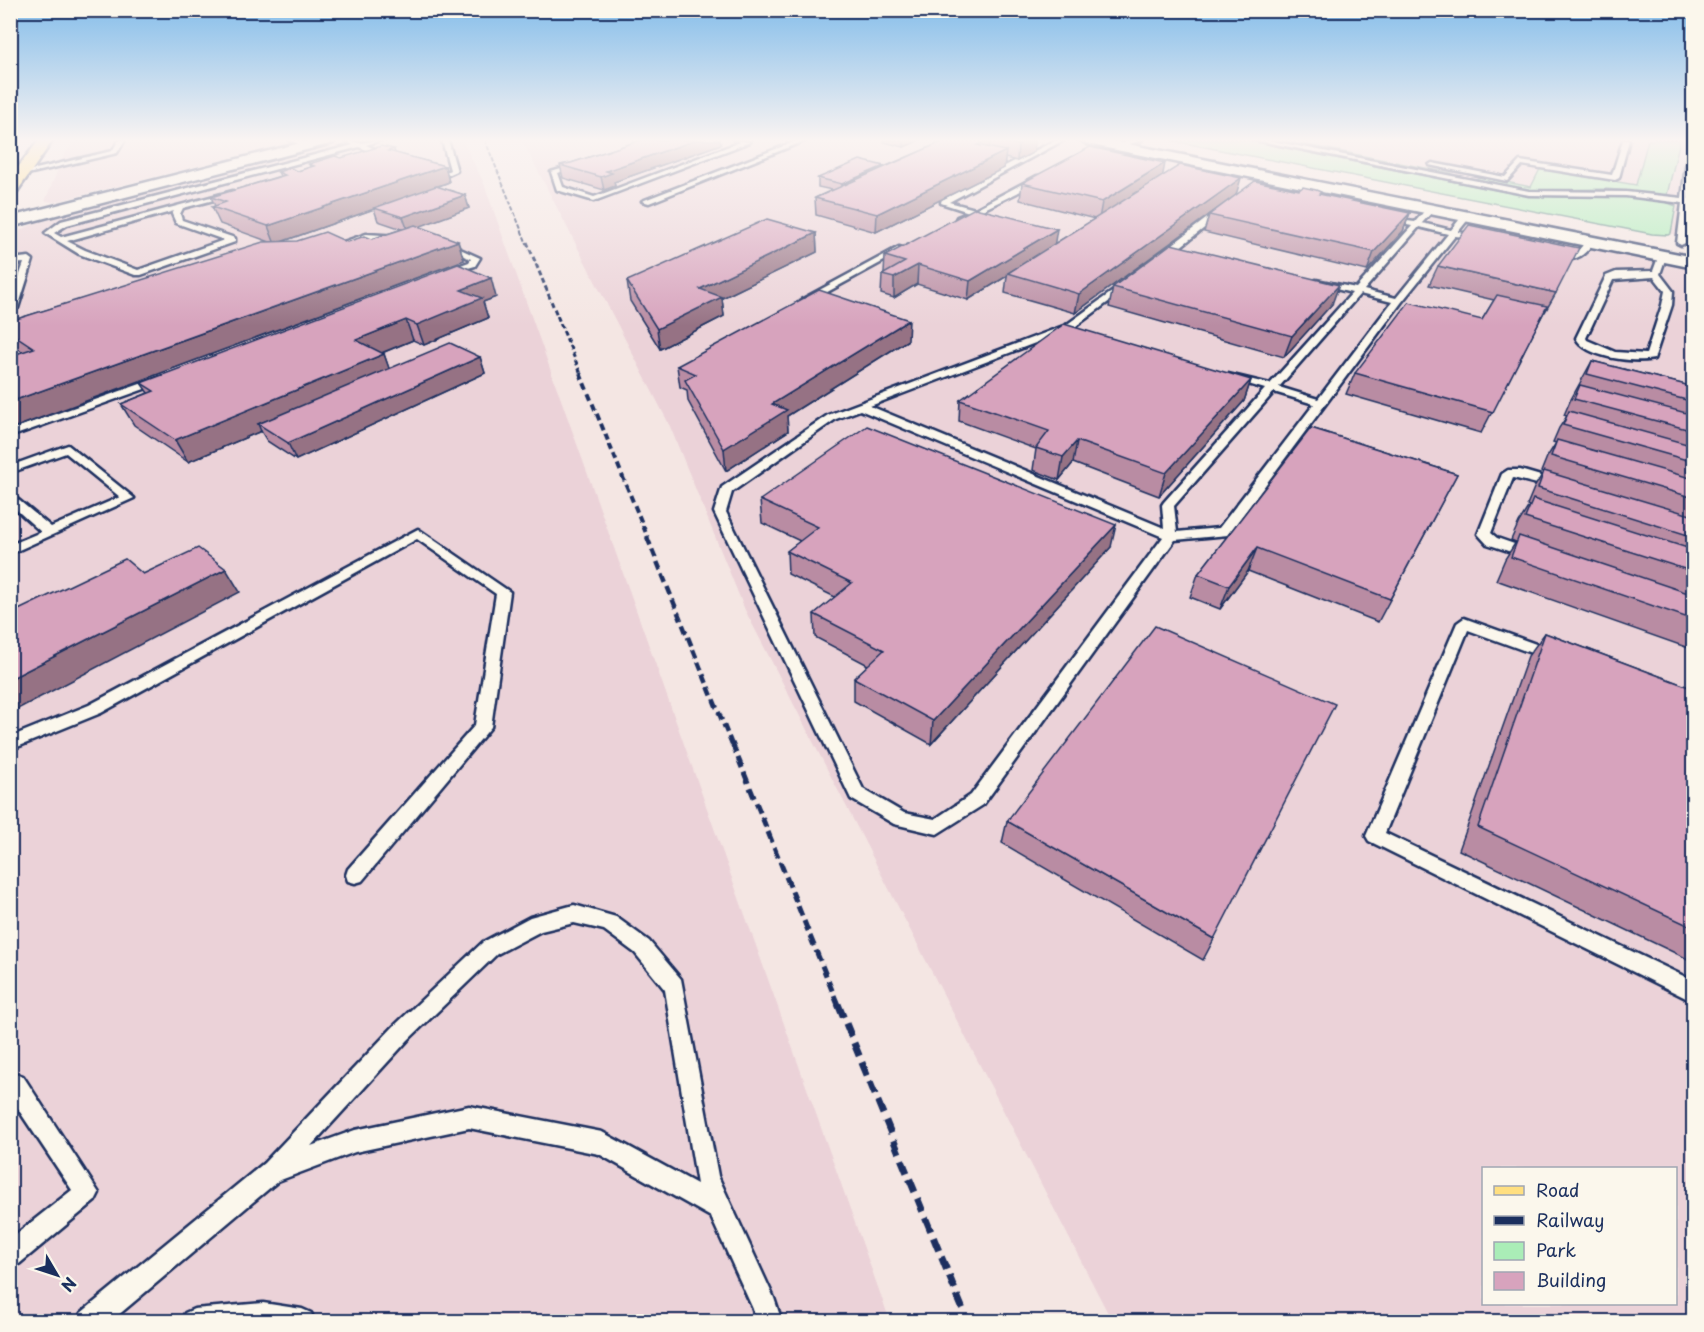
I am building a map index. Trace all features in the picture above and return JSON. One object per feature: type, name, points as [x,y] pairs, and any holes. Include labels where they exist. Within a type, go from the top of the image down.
[{"type":"street","points":[[10,222],[87,202]]},
{"type":"street","points":[[1392,202],[1694,263]]},
{"type":"street","points":[[1475,202],[1525,212]]},
{"type":"lane","points":[[142,202],[64,223],[49,233],[82,252],[138,273],[232,240],[179,221],[176,214],[180,207]]},
{"type":"lane","points":[[177,202],[180,207]]},
{"type":"lane","points":[[60,240],[198,202]]},
{"type":"lane","points":[[945,202],[975,211]]},
{"type":"lane","points":[[954,222],[992,202]]},
{"type":"lane","points":[[1681,243],[1690,202]]},
{"type":"lane","points":[[1232,204],[1182,247],[1145,270],[1075,329],[832,417],[726,490],[720,512],[857,794],[900,819],[937,827],[977,800],[1171,536],[1168,505],[1357,291],[1411,224],[1430,210]]},
{"type":"lane","points":[[860,406],[1171,536],[1223,532],[1398,301],[1466,217]]},
{"type":"lane","points":[[1411,224],[1476,237]]},
{"type":"lane","points":[[316,252],[366,236],[409,239]]},
{"type":"lane","points":[[432,241],[476,258],[472,264],[439,276]]},
{"type":"lane","points":[[1552,254],[1579,256],[1589,242]]},
{"type":"lane","points":[[799,304],[913,244]]},
{"type":"lane","points":[[1656,274],[1662,257]]},
{"type":"lane","points":[[10,261],[29,260],[14,308],[10,308]]},
{"type":"lane","points":[[1656,274],[1670,291],[1650,357],[1619,355],[1588,346],[1583,342],[1581,338],[1609,278],[1616,275],[1656,274]]},
{"type":"lane","points":[[1312,280],[1398,301]]},
{"type":"lane","points":[[10,434],[178,374]]},
{"type":"lane","points":[[1226,375],[1321,403]]},
{"type":"lane","points":[[10,470],[68,448],[128,498],[10,550]]},
{"type":"lane","points":[[1548,560],[1492,541],[1484,534],[1509,474],[1520,474],[1574,490]]},
{"type":"lane","points":[[10,496],[50,533]]},
{"type":"lane","points":[[10,744],[95,709],[418,533],[503,592],[483,727],[355,875]]},
{"type":"lane","points":[[1574,664],[1464,622],[1375,836],[1694,992]]},
{"type":"lane","points":[[90,1322],[271,1172],[401,1033],[490,948],[537,923],[574,914],[609,923],[642,947],[674,986],[706,1176],[765,1307],[769,1322]]},
{"type":"lane","points":[[10,1085],[15,1084],[87,1193],[10,1255]]},
{"type":"lane","points":[[271,1172],[355,1141],[469,1117],[602,1143],[719,1209]]},
{"type":"lane","points":[[194,1322],[263,1316],[302,1322]]},
{"type":"shaded area","points":[[114,202],[491,202],[890,1321],[11,1321],[10,240],[18,231],[36,223]]},
{"type":"shaded area","points":[[554,202],[1377,202],[1693,267],[1693,1321],[1112,1321],[745,610],[669,424]]},
{"type":"shaded area","points":[[1507,202],[1693,202],[1693,238]]},
{"type":"green space","points":[[1488,202],[1666,202],[1676,206],[1671,233],[1668,235],[1652,234]]},
{"type":"building","points":[[226,202],[338,202],[268,226],[212,207]]},
{"type":"building","points":[[390,202],[445,202],[403,217],[374,208]]},
{"type":"building","points":[[831,202],[901,202],[877,214]]},
{"type":"building","points":[[1121,202],[1207,202],[1079,294],[1008,273]]},
{"type":"building","points":[[1226,202],[1358,202],[1410,213],[1374,252],[1209,215]]},
{"type":"building","points":[[975,208],[1057,229],[970,281],[918,265],[894,278],[882,275],[905,262],[885,256]]},
{"type":"building","points":[[767,219],[816,233],[700,289],[722,297],[657,329],[627,281]]},
{"type":"building","points":[[415,225],[458,241],[10,402],[10,356],[34,348],[10,332],[10,321],[263,242],[297,241],[325,232],[347,242],[365,236],[372,239]]},
{"type":"building","points":[[1469,225],[1579,248],[1556,293],[1438,266]]},
{"type":"building","points":[[1171,244],[1339,285],[1292,336],[1113,287]]},
{"type":"building","points":[[458,264],[491,278],[461,290],[482,298],[417,325],[406,320],[356,340],[384,354],[175,440],[121,404],[154,391],[141,383]]},
{"type":"building","points":[[819,290],[909,320],[772,404],[787,410],[724,449],[685,380],[696,374],[677,366]]},
{"type":"building","points":[[1497,295],[1547,306],[1493,412],[1355,373],[1409,302],[1482,320]]},
{"type":"building","points":[[1064,324],[1251,380],[1166,473],[1077,441],[1063,457],[1036,448],[1049,431],[960,400]]},
{"type":"building","points":[[450,343],[480,357],[288,443],[258,424]]},
{"type":"building","points":[[1592,361],[1694,387],[1694,402],[1587,374]]},
{"type":"building","points":[[1580,385],[1694,415],[1694,431],[1574,399]]},
{"type":"building","points":[[1569,411],[1694,446],[1694,462],[1563,425]]},
{"type":"building","points":[[867,426],[1116,525],[933,721],[854,678],[884,650],[814,614],[852,583],[787,551],[818,527],[760,500]]},
{"type":"building","points":[[1311,428],[1457,474],[1390,599],[1257,548],[1229,586],[1198,574]]},
{"type":"building","points":[[1557,440],[1694,479],[1694,498],[1551,456]]},
{"type":"building","points":[[1544,471],[1694,516],[1694,537],[1538,488]]},
{"type":"building","points":[[1533,499],[1694,550],[1694,572],[1525,518]]},
{"type":"building","points":[[1519,536],[1694,595],[1694,620],[1511,557]]},
{"type":"building","points":[[198,548],[226,569],[10,679],[10,614],[125,559],[143,574]]},
{"type":"building","points":[[1155,626],[1335,704],[1214,939],[1007,821]]},
{"type":"building","points":[[1545,633],[1694,689],[1694,928],[1478,827]]},
{"type":"railway","points":[[510,202],[527,244]]},
{"type":"railway","points":[[527,242],[581,374]]},
{"type":"railway","points":[[580,373],[648,538]]},
{"type":"railway","points":[[647,537],[732,745]]},
{"type":"railway","points":[[732,743],[838,1005]]},
{"type":"railway","points":[[838,1004],[968,1322]]}]
